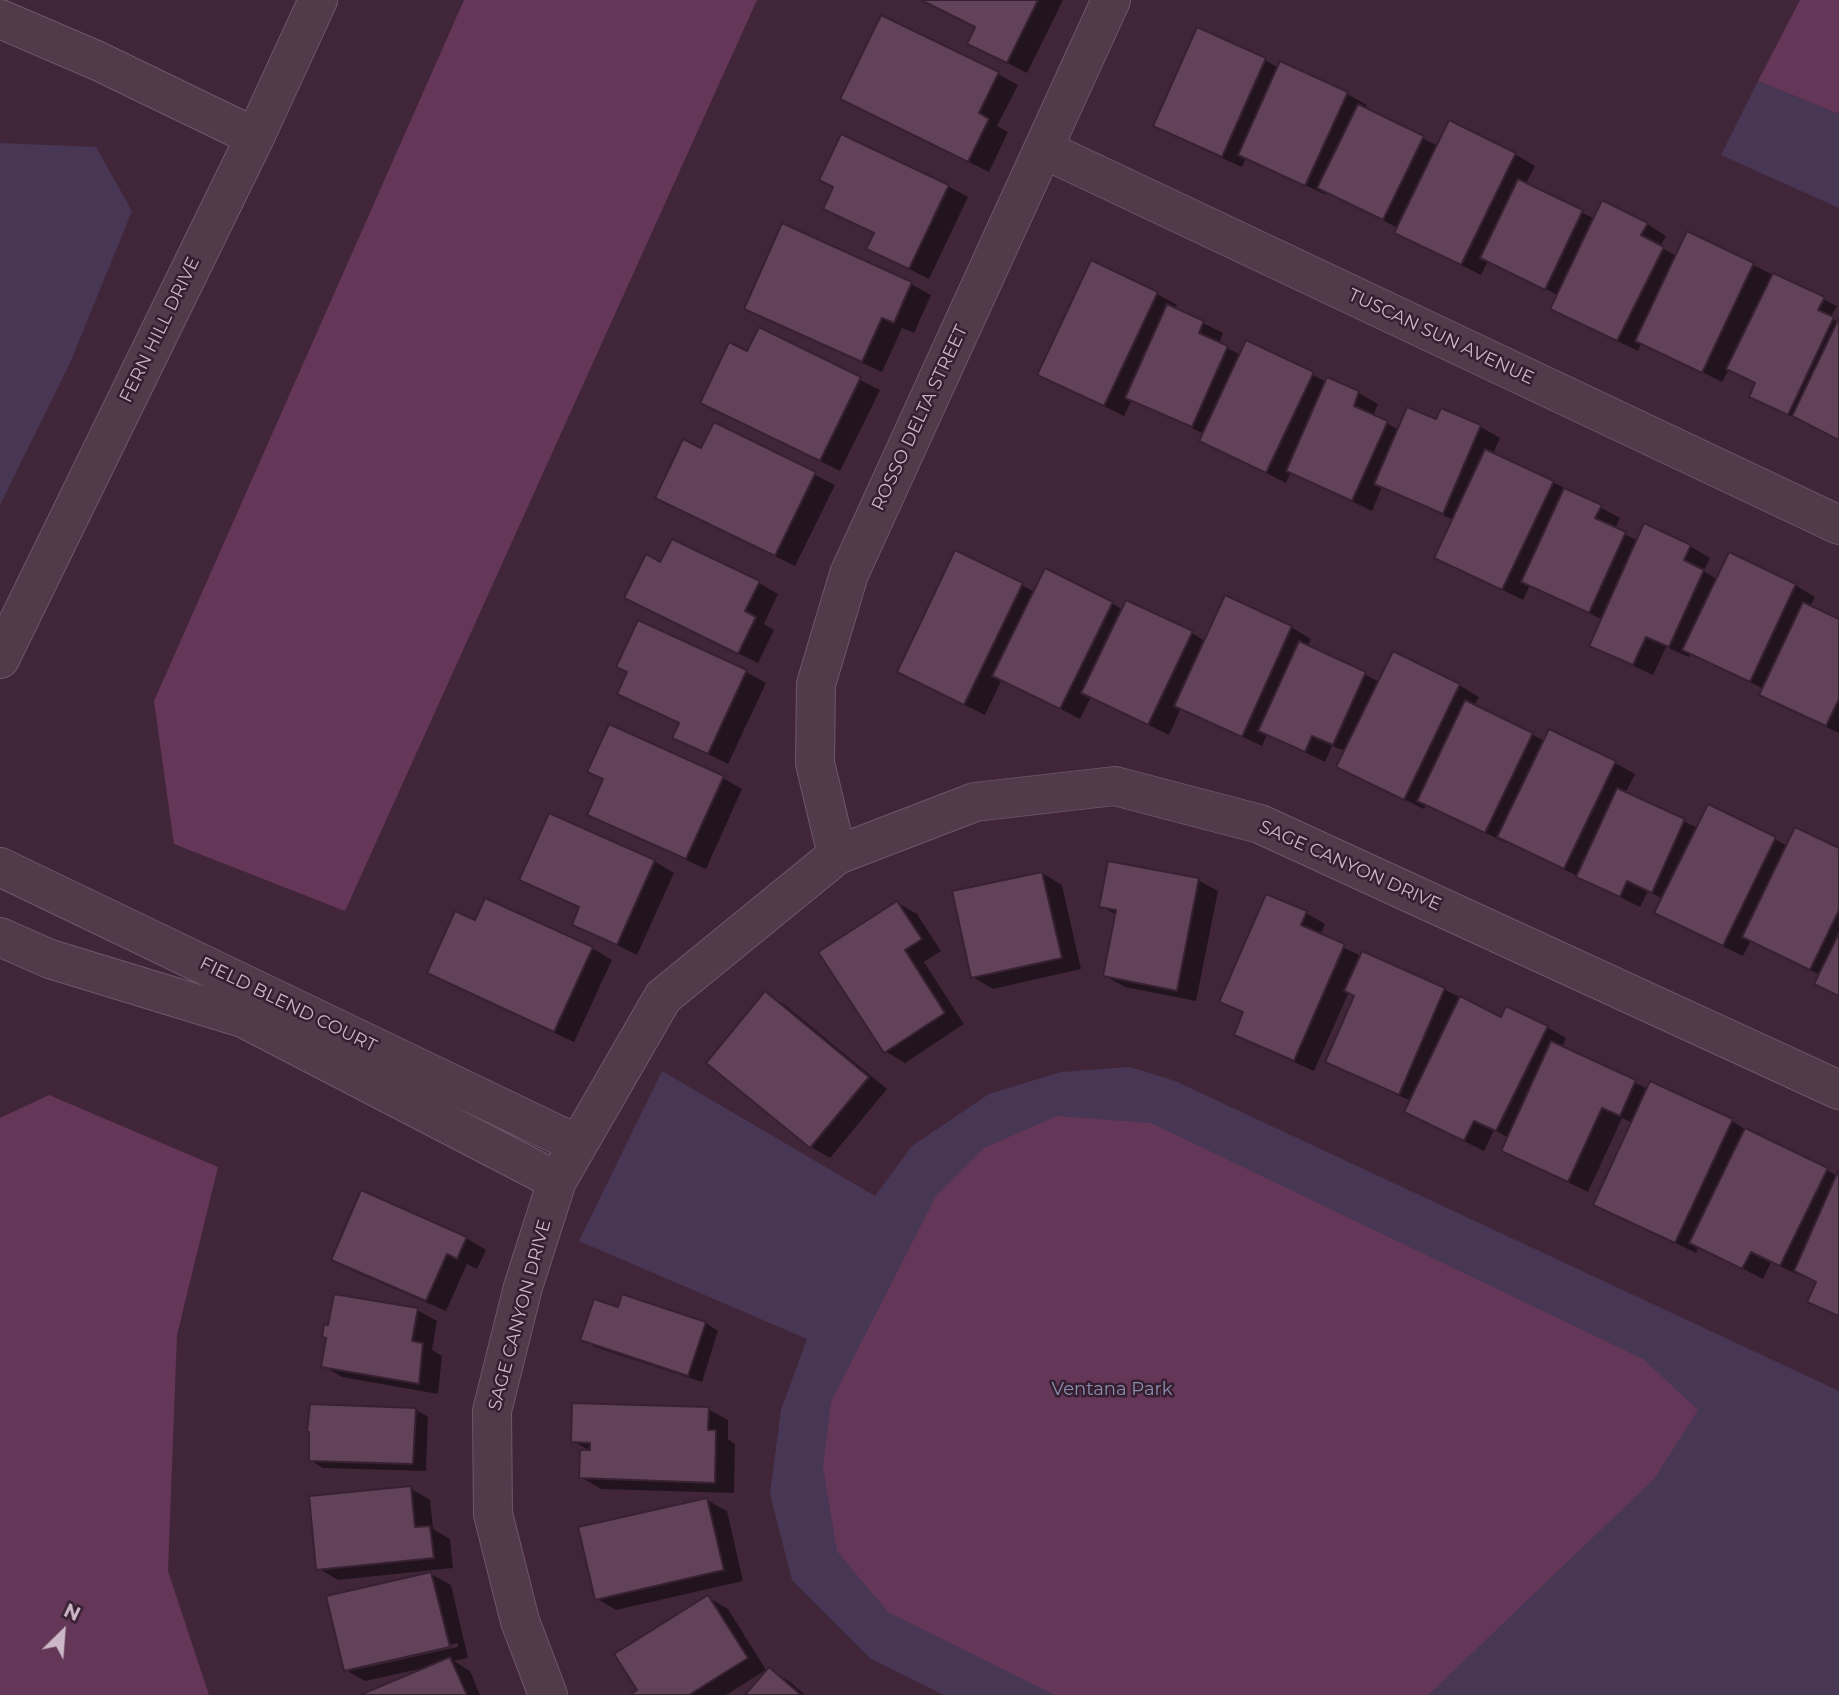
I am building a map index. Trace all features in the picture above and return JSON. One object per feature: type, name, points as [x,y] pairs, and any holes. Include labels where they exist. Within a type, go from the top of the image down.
[{"type":"street","name":"FERN HILL DRIVE","points":[[0,659],[255,137],[318,0]]},
{"type":"street","name":"ROSSO DELTA STREET","points":[[837,855],[815,763],[816,684],[849,574],[1111,0]]},
{"type":"street","points":[[0,19],[98,61],[255,137]]},
{"type":"street","name":"TUSCAN SUN AVENUE","points":[[1043,149],[1839,525]]},
{"type":"street","name":"SAGE CANYON DRIVE","points":[[548,1695],[520,1621],[493,1514],[492,1411],[523,1287],[557,1181],[663,997],[837,855],[975,802],[1115,786],[1260,824],[1839,1090]]},
{"type":"street","name":"FIELD BLEND COURT","points":[[0,867],[577,1144]]},
{"type":"street","name":"FIELD BLEND COURT","points":[[0,937],[50,959],[243,1018],[557,1181]]},
{"type":"green space","points":[[1758,81],[1839,114],[1839,208],[1721,155]]},
{"type":"green space","points":[[0,143],[96,147],[132,211],[70,363],[0,505]]},
{"type":"green space","name":"Ventana Park","points":[[1130,1067],[1175,1081],[1839,1391],[1839,1695],[944,1695],[871,1659],[792,1580],[770,1494],[781,1410],[807,1339],[579,1241],[662,1071],[875,1196],[912,1146],[989,1094],[1061,1072]]},
{"type":"shaded area","points":[[464,0],[757,0],[345,911],[174,844],[154,701]]},
{"type":"shaded area","points":[[1800,0],[1839,0],[1839,114],[1758,81]]},
{"type":"shaded area","points":[[49,1095],[218,1167],[177,1335],[168,1571],[209,1695],[0,1695],[0,1118]]},
{"type":"shaded area","name":"Ventana Park","points":[[1057,1116],[1151,1123],[1643,1359],[1698,1410],[1654,1479],[1428,1695],[1055,1695],[888,1612],[837,1551],[823,1467],[831,1402],[936,1196],[984,1148]]},
{"type":"building","points":[[921,0],[1038,0],[1007,63],[967,44],[975,27]]},
{"type":"building","points":[[881,15],[999,72],[979,113],[989,119],[968,162],[840,99]]},
{"type":"building","points":[[1197,27],[1266,58],[1222,157],[1153,126]]},
{"type":"building","points":[[1280,61],[1348,92],[1305,186],[1238,155]]},
{"type":"building","points":[[1358,104],[1424,136],[1383,220],[1317,188]]},
{"type":"building","points":[[1449,120],[1516,153],[1461,265],[1394,233]]},
{"type":"building","points":[[841,134],[949,185],[909,269],[866,249],[874,233],[823,209],[833,187],[819,180]]},
{"type":"building","points":[[1518,179],[1583,210],[1545,290],[1480,258]]},
{"type":"building","points":[[1602,200],[1648,223],[1641,235],[1664,247],[1617,341],[1550,309]]},
{"type":"building","points":[[782,223],[912,282],[894,323],[882,318],[862,362],[744,309]]},
{"type":"building","points":[[1687,231],[1754,263],[1702,373],[1635,341]]},
{"type":"building","points":[[1091,260],[1158,292],[1104,406],[1037,375]]},
{"type":"building","points":[[1773,273],[1825,297],[1818,310],[1834,317],[1788,415],[1749,397],[1755,383],[1726,369]]},
{"type":"building","points":[[1167,304],[1204,321],[1199,333],[1228,346],[1192,427],[1125,398]]},
{"type":"building","points":[[1839,318],[1839,440],[1792,416]]},
{"type":"building","points":[[759,327],[861,377],[820,461],[700,403],[729,342],[747,351]]},
{"type":"building","points":[[1246,340],[1314,372],[1266,473],[1199,441]]},
{"type":"building","points":[[1327,377],[1359,391],[1354,406],[1388,421],[1352,501],[1286,471]]},
{"type":"building","points":[[1407,407],[1436,419],[1441,408],[1481,425],[1443,514],[1374,484]]},
{"type":"building","points":[[714,422],[816,472],[775,556],[655,498],[683,439],[701,448]]},
{"type":"building","points":[[1485,449],[1554,481],[1502,590],[1434,558]]},
{"type":"building","points":[[1564,488],[1602,505],[1595,518],[1626,532],[1589,613],[1521,582]]},
{"type":"building","points":[[1644,523],[1691,545],[1684,560],[1704,570],[1669,647],[1646,637],[1633,665],[1589,646]]},
{"type":"building","points":[[672,539],[760,581],[745,611],[756,617],[738,654],[624,598],[646,554],[660,562]]},
{"type":"building","points":[[955,550],[1023,583],[964,705],[897,672]]},
{"type":"building","points":[[1729,552],[1796,584],[1750,682],[1682,650]]},
{"type":"building","points":[[1045,568],[1113,602],[1060,709],[992,676]]},
{"type":"building","points":[[1225,595],[1292,626],[1242,737],[1174,706]]},
{"type":"building","points":[[1126,600],[1193,631],[1148,725],[1081,693]]},
{"type":"building","points":[[1803,602],[1839,619],[1839,699],[1826,726],[1759,695]]},
{"type":"building","points":[[638,620],[747,670],[708,754],[672,738],[679,723],[617,694],[627,672],[616,667]]},
{"type":"building","points":[[1299,641],[1366,672],[1333,745],[1312,736],[1305,752],[1258,731]]},
{"type":"building","points":[[1393,651],[1460,684],[1404,800],[1336,767]]},
{"type":"building","points":[[1465,700],[1533,733],[1485,833],[1417,801]]},
{"type":"building","points":[[609,724],[724,776],[686,859],[587,815],[603,779],[587,772]]},
{"type":"building","points":[[1549,729],[1616,761],[1564,869],[1497,837]]},
{"type":"building","points":[[1617,788],[1685,819],[1652,893],[1627,881],[1620,897],[1576,877]]},
{"type":"building","points":[[1708,804],[1776,837],[1723,946],[1654,913]]},
{"type":"building","points":[[549,813],[655,860],[617,945],[572,925],[579,907],[519,880]]},
{"type":"building","points":[[1795,827],[1839,848],[1839,910],[1810,970],[1742,937]]},
{"type":"building","points":[[1108,861],[1199,878],[1177,991],[1103,976],[1116,910],[1099,907]]},
{"type":"building","points":[[1042,872],[1062,958],[971,978],[952,891]]},
{"type":"building","points":[[1266,894],[1307,911],[1301,925],[1345,944],[1294,1061],[1234,1035],[1243,1012],[1219,1002]]},
{"type":"building","points":[[485,898],[593,947],[554,1032],[427,973],[455,911],[475,920]]},
{"type":"building","points":[[897,901],[922,939],[905,950],[945,1013],[884,1053],[818,952]]},
{"type":"building","points":[[1839,933],[1839,996],[1814,984]]},
{"type":"building","points":[[1362,951],[1445,988],[1399,1095],[1325,1062],[1354,996],[1344,991]]},
{"type":"building","points":[[765,991],[869,1077],[810,1148],[706,1063]]},
{"type":"building","points":[[1460,996],[1501,1017],[1506,1006],[1548,1026],[1496,1131],[1474,1121],[1464,1141],[1404,1112]]},
{"type":"building","points":[[1551,1041],[1636,1080],[1620,1116],[1602,1108],[1568,1182],[1501,1151]]},
{"type":"building","points":[[1650,1081],[1733,1119],[1675,1243],[1593,1205]]},
{"type":"building","points":[[1745,1128],[1828,1168],[1780,1266],[1751,1252],[1742,1269],[1689,1243]]},
{"type":"building","points":[[1839,1169],[1839,1316],[1807,1302],[1816,1282],[1794,1271]]},
{"type":"building","points":[[361,1190],[467,1237],[457,1259],[447,1254],[426,1301],[331,1260]]},
{"type":"building","points":[[334,1294],[418,1308],[412,1341],[423,1343],[419,1384],[321,1367],[326,1338],[322,1337],[324,1324],[328,1325]]},
{"type":"building","points":[[622,1294],[706,1322],[688,1376],[580,1340],[594,1299],[618,1307]]},
{"type":"building","points":[[572,1403],[709,1407],[708,1430],[716,1430],[715,1483],[579,1478],[580,1450],[590,1450],[590,1443],[571,1442]]},
{"type":"building","points":[[310,1404],[416,1408],[413,1464],[309,1461],[307,1432]]},
{"type":"building","points":[[411,1486],[415,1527],[430,1526],[434,1558],[316,1570],[309,1496]]},
{"type":"building","points":[[707,1498],[724,1570],[595,1600],[578,1527]]},
{"type":"building","points":[[431,1572],[450,1647],[344,1671],[326,1596]]},
{"type":"building","points":[[708,1595],[748,1658],[689,1695],[630,1695],[637,1690],[614,1654]]},
{"type":"building","points":[[450,1657],[467,1695],[360,1695]]},
{"type":"building","points":[[769,1667],[801,1695],[745,1695]]}]
